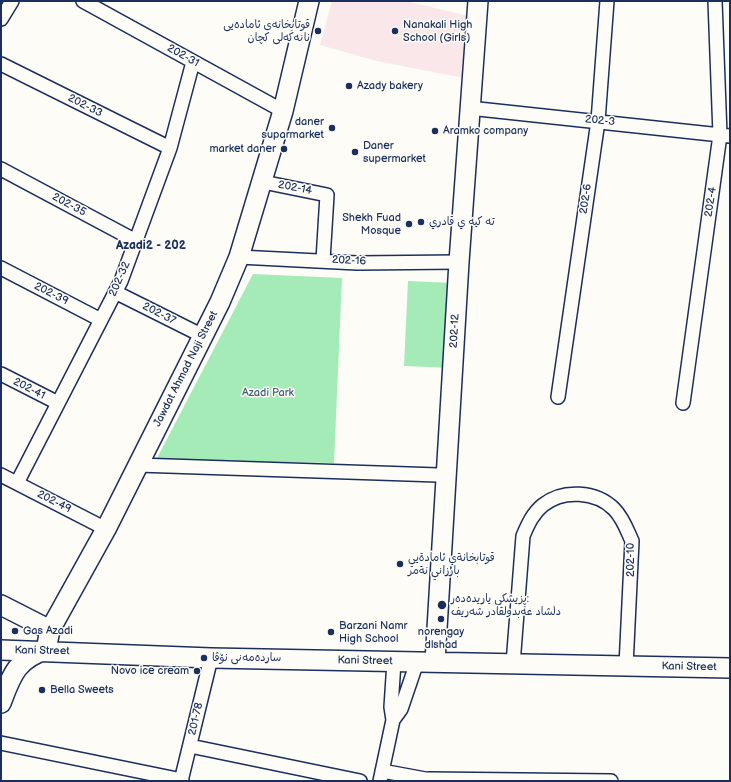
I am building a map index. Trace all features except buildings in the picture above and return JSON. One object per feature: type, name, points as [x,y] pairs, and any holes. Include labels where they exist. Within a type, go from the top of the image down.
[{"type":"street","points":[[1,19],[12,1]]},
{"type":"street","name":"202-31","points":[[83,1],[283,111]]},
{"type":"street","name":"Jawdat Ahmad Naji Street","points":[[46,650],[50,630],[106,529],[203,336],[240,257],[283,111],[309,1]]},
{"type":"street","name":"202-12","points":[[426,662],[447,472],[469,108],[478,1]]},
{"type":"street","name":"202-6","points":[[558,397],[598,121],[607,1]]},
{"type":"street","name":"202-4","points":[[683,403],[725,135],[715,1]]},
{"type":"street","name":"202-32","points":[[17,483],[115,292],[136,241],[170,148],[193,62]]},
{"type":"street","name":"202-33","points":[[1,64],[170,148]]},
{"type":"street","name":"202-3","points":[[469,108],[725,135]]},
{"type":"street","name":"202-35","points":[[1,170],[136,241]]},
{"type":"street","name":"202-14","points":[[263,182],[327,195],[323,260]]},
{"type":"street","name":"202-16","points":[[240,257],[323,260],[357,263],[459,262]]},
{"type":"street","name":"202-39","points":[[1,268],[100,320]]},
{"type":"street","name":"202-37","points":[[115,292],[203,336]]},
{"type":"street","name":"202-41","points":[[1,374],[58,403]]},
{"type":"street","points":[[138,465],[438,475],[447,472]]},
{"type":"street","name":"202-49","points":[[1,475],[106,529]]},
{"type":"street","name":"202-10","points":[[513,664],[524,536],[531,518],[544,505],[560,496],[579,494],[598,498],[613,508],[625,524],[632,541],[626,666]]},
{"type":"street","points":[[1,605],[50,630]]},
{"type":"street","name":"Kani Street","points":[[1,650],[46,650],[211,658],[730,668]]},
{"type":"street","points":[[1,703],[13,675],[21,663],[35,653],[46,650]]},
{"type":"street","name":"201-78","points":[[182,781],[211,658]]},
{"type":"street","points":[[394,662],[391,707],[393,720],[381,776],[433,780],[611,781]]},
{"type":"street","points":[[393,720],[401,709],[426,662]]},
{"type":"street","points":[[1,743],[182,781]]},
{"type":"street","points":[[190,746],[360,781]]},
{"type":"shaded area","name":"Nanakali High School (Girls)","points":[[332,1],[406,1],[468,16],[464,78],[377,61],[320,45]]},
{"type":"green space","name":"Azadi Park","points":[[253,274],[342,278],[334,463],[156,460]]},
{"type":"green space","points":[[408,281],[454,283],[451,368],[404,366]]},
{"type":"place","name":"قوتابخانەی ئامادەیی نانەکەلی کچان","points":[[318,31]]},
{"type":"place","name":"Nanakali High School (Girls)","points":[[395,31]]},
{"type":"place","name":"Azady bakery","points":[[349,86]]},
{"type":"place","name":"daner suparmarket","points":[[332,128]]},
{"type":"place","name":"Aramko company","points":[[435,131]]},
{"type":"place","name":"market daner","points":[[284,149]]},
{"type":"place","name":"Daner supermarket","points":[[355,152]]},
{"type":"place","name":"ته كيه ي قادري","points":[[421,222]]},
{"type":"place","name":"Shekh Fuad Mosque","points":[[409,224]]},
{"type":"place","name":"قوتابخانةي ئامادةيي بارزاني نةمر","points":[[400,564]]},
{"type":"place","name":"پزیشکی یاریدەدەر: دلشاد عەبدولقادر شەریف","points":[[442,605]]},
{"type":"place","name":"norengay dlshad","points":[[441,619]]},
{"type":"place","name":"Gas Azadi","points":[[15,631]]},
{"type":"place","name":"Barzani Namr High School","points":[[331,632]]},
{"type":"place","name":"ساردەمەنی نۆڤا","points":[[204,658]]},
{"type":"place","name":"Novo ice cream","points":[[197,671]]},
{"type":"place","name":"Bella Sweets","points":[[42,690]]},
{"type":"district","name":"Azadi2 - 202","points":[[151,246]]}]
